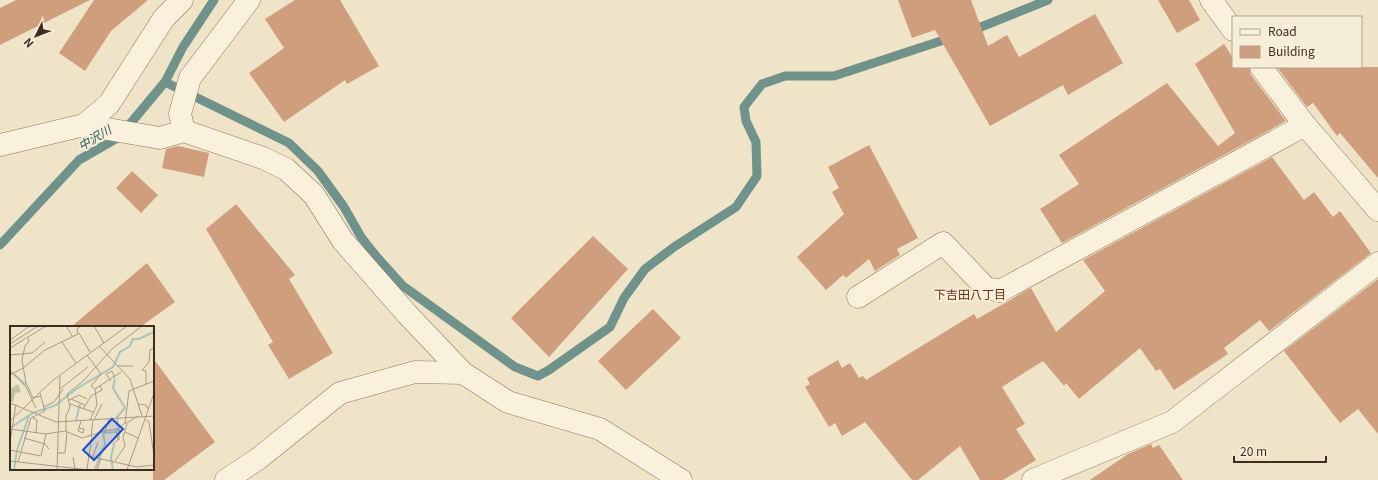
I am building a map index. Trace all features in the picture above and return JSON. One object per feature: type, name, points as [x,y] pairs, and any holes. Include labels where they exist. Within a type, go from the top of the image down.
[{"type":"street","points":[[84,125],[108,104],[164,18],[182,0]]},
{"type":"street","points":[[184,131],[180,114],[190,78],[249,0]]},
{"type":"street","points":[[1210,0],[1232,29]]},
{"type":"street","points":[[1262,68],[1305,125],[1378,210]]},
{"type":"street","points":[[0,145],[84,125],[160,138],[184,131],[262,158],[286,169],[314,195],[343,241],[407,314],[463,373],[508,402],[600,429],[682,480]]},
{"type":"street","points":[[858,297],[944,243],[986,288],[1000,291],[1305,125]]},
{"type":"street","points":[[1032,480],[1172,422],[1378,263]]},
{"type":"street","points":[[226,480],[258,459],[340,393],[415,372],[463,373]]},
{"type":"building","points":[[16,0],[90,0],[0,45],[0,8]]},
{"type":"building","points":[[94,0],[148,0],[111,31],[85,71],[59,53]]},
{"type":"building","points":[[295,0],[340,0],[379,66],[347,84],[345,80],[284,122],[249,73],[284,48],[265,19]]},
{"type":"building","points":[[898,0],[971,0],[988,46],[1007,35],[1019,57],[1095,14],[1123,63],[1068,95],[1063,85],[990,126],[935,30],[912,38]]},
{"type":"building","points":[[1158,0],[1189,0],[1200,20],[1177,33]]},
{"type":"building","points":[[1224,44],[1232,56],[1232,68],[1249,68],[1251,75],[1286,121],[1062,243],[1040,209],[1079,184],[1059,155],[1167,83],[1218,146],[1235,133],[1195,64]]},
{"type":"building","points":[[1378,67],[1378,178],[1340,133],[1337,136],[1313,103],[1307,107],[1278,68]]},
{"type":"building","points":[[869,145],[918,238],[897,249],[900,255],[875,271],[869,259],[846,278],[843,275],[826,290],[797,257],[844,214],[832,192],[839,188],[828,167]]},
{"type":"building","points":[[178,146],[209,153],[204,177],[162,168],[166,149]]},
{"type":"building","points":[[1272,157],[1304,200],[1314,192],[1333,217],[1340,211],[1371,253],[1269,331],[1260,320],[1224,348],[1228,354],[1174,390],[1160,369],[1156,371],[1140,348],[1079,399],[1066,383],[1064,386],[1043,361],[1002,387],[1025,424],[1016,429],[1036,460],[1003,480],[980,480],[960,446],[918,480],[912,480],[865,422],[842,436],[835,423],[829,427],[805,387],[810,384],[807,378],[838,360],[842,368],[850,363],[859,378],[863,376],[866,380],[974,314],[977,319],[1031,288],[1056,332],[1105,291],[1083,260]]},
{"type":"building","points":[[132,171],[158,195],[141,213],[116,188]]},
{"type":"building","points":[[236,204],[295,275],[289,279],[333,353],[289,379],[268,345],[273,342],[206,229]]},
{"type":"building","points":[[593,236],[628,269],[549,357],[511,318]]},
{"type":"building","points":[[147,263],[175,302],[141,326],[72,326]]},
{"type":"building","points":[[1378,279],[1378,434],[1358,409],[1340,423],[1284,351]]},
{"type":"building","points":[[653,309],[681,338],[626,390],[598,361]]},
{"type":"building","points":[[154,359],[215,442],[164,480],[153,480]]},
{"type":"building","points":[[1151,444],[1153,448],[1159,445],[1183,480],[1090,480],[1128,454]]},
{"type":"waterway","name":"中沢川","points":[[0,245],[79,160],[119,137],[165,82],[183,47],[214,0]]},
{"type":"waterway","points":[[971,31],[1048,0]]},
{"type":"waterway","points":[[165,82],[289,143],[318,171],[344,207],[361,237],[403,286],[515,367],[538,376],[549,370],[610,327],[624,298],[645,269],[674,247],[736,207],[757,176],[756,142],[746,121],[744,107],[762,84],[785,76],[834,76],[953,37]]},
{"type":"district","name":"下吉田八丁目","points":[[970,293]]}]
